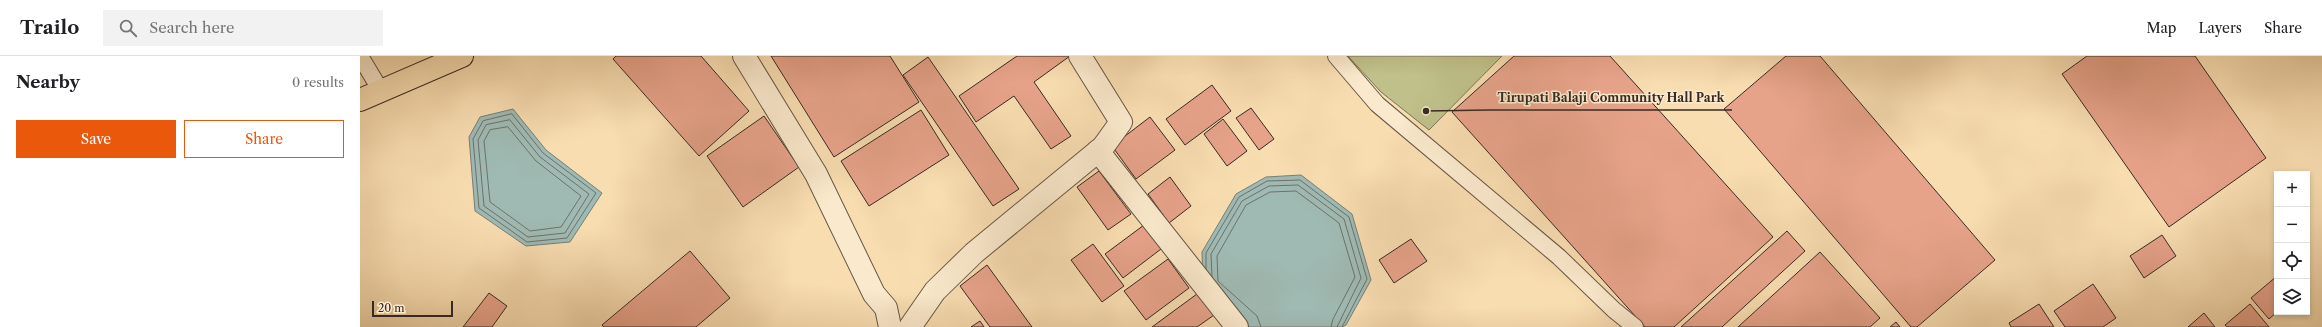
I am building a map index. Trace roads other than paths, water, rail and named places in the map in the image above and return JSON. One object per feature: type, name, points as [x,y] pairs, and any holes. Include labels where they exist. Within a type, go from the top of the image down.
[{"type":"main road","points":[[360,100],[462,56]]},
{"type":"street","points":[[744,56],[816,174],[874,294],[886,308],[890,327]]},
{"type":"street","points":[[910,327],[935,290],[974,253],[1103,147],[1121,122],[1080,56]]},
{"type":"street","points":[[1098,151],[1237,327]]},
{"type":"lane","points":[[360,56],[381,91]]},
{"type":"lane","points":[[1336,56],[1377,104],[1559,257],[1614,310],[1636,327]]},
{"type":"water","points":[[513,109],[546,150],[602,193],[570,242],[526,246],[475,211],[469,137],[480,117]]},
{"type":"water","points":[[1301,175],[1352,214],[1371,280],[1346,325],[1342,327],[1248,327],[1203,288],[1202,252],[1236,194],[1266,177]]},
{"type":"place","name":"Tirupati Balaji Community Hall Park","points":[[1426,111]]}]
